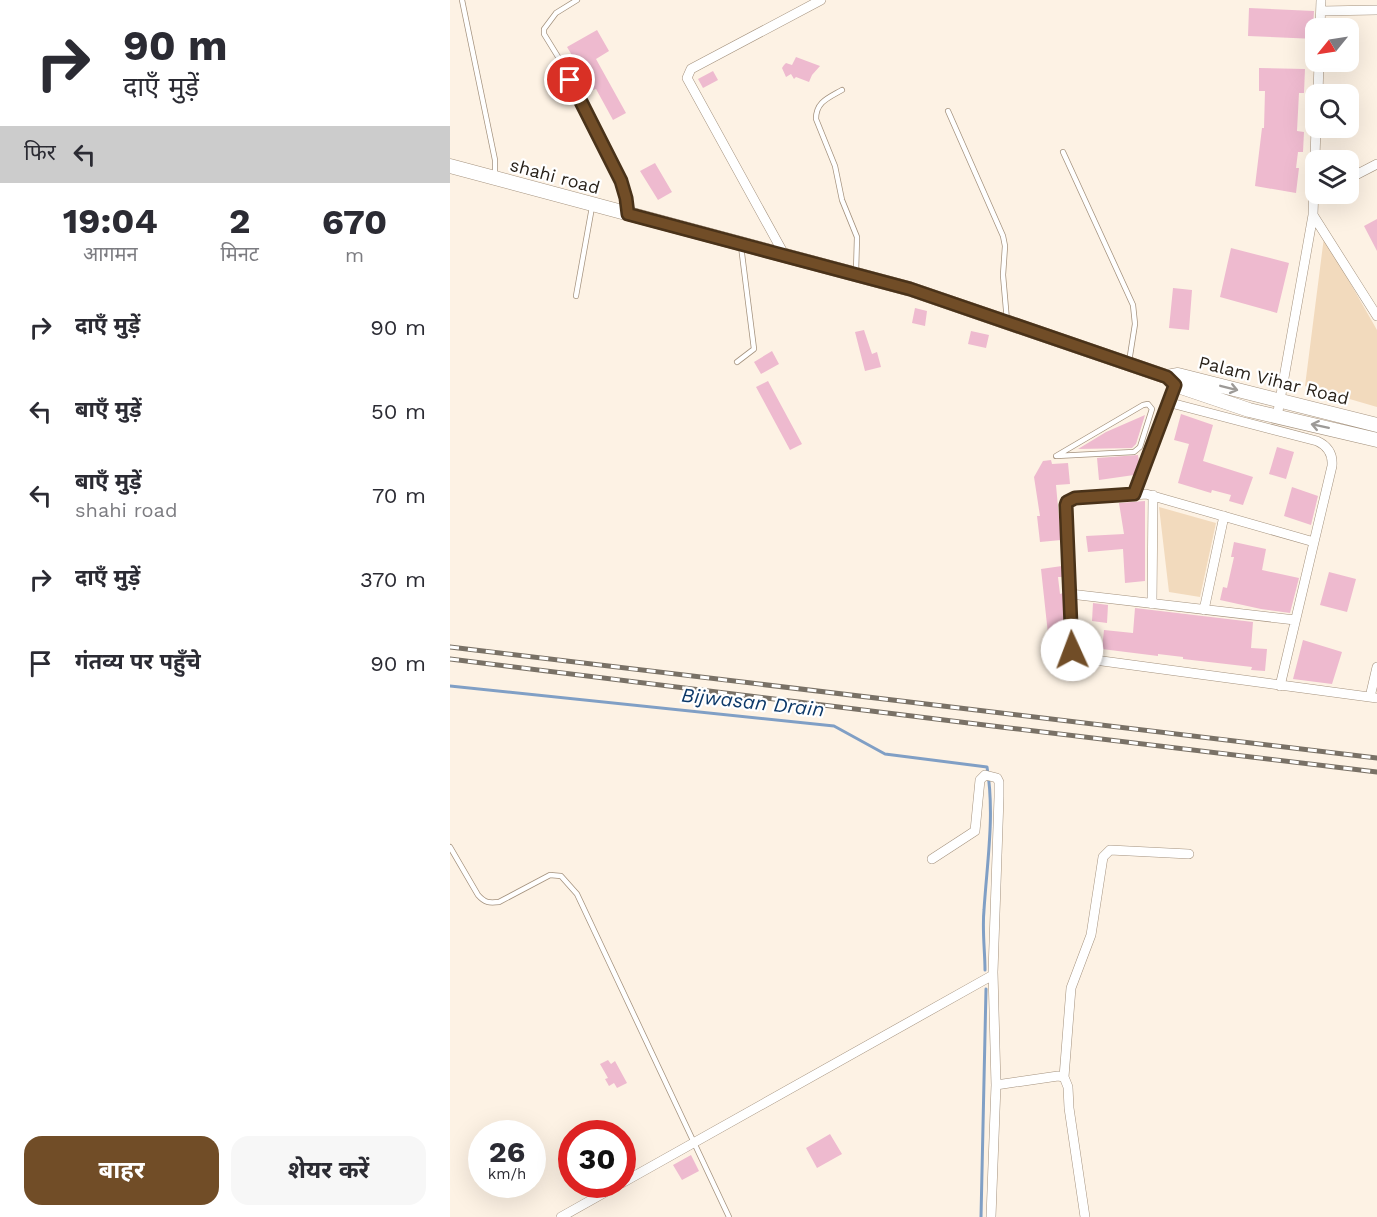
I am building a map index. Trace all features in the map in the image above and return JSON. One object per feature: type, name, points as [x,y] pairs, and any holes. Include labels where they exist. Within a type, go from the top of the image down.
[{"type":"street","points":[[786,256],[687,78],[692,69],[821,0]]},
{"type":"street","points":[[1321,0],[1321,18]]},
{"type":"street","points":[[1321,11],[1377,10]]},
{"type":"street","points":[[1359,173],[1377,164]]},
{"type":"street","name":"shahi road","points":[[450,166],[910,289],[1173,379]]},
{"type":"street","points":[[1277,417],[1314,204]]},
{"type":"street","points":[[1313,215],[1377,316]]},
{"type":"street","points":[[1134,494],[1173,379]]},
{"type":"street","name":"Palam Vihar Road","points":[[1173,379],[1280,400],[1377,425]]},
{"type":"street","name":"Palam Vihar Road","points":[[1173,379],[1249,410],[1377,440]]},
{"type":"street","points":[[1167,402],[1317,441],[1325,445],[1332,459],[1280,686]]},
{"type":"street","points":[[1314,542],[1153,495],[1075,498],[1066,505],[1072,650],[1076,657],[1374,697],[1377,667]]},
{"type":"street","points":[[1152,604],[1153,495]]},
{"type":"street","points":[[1204,609],[1224,516]]},
{"type":"street","points":[[1070,594],[1295,620]]},
{"type":"street","points":[[932,859],[975,831],[979,783],[982,777],[998,779],[993,975],[996,1085],[991,1217]]},
{"type":"street","points":[[1085,1217],[1068,1087],[1064,1077],[1071,988],[1091,935],[1103,857],[1110,850],[1189,854]]},
{"type":"street","points":[[636,1175],[993,975]]},
{"type":"street","points":[[996,1085],[1064,1077]]},
{"type":"street","points":[[561,1217],[595,1198]]},
{"type":"lane","points":[[462,0],[495,160],[495,178]]},
{"type":"lane","points":[[577,0],[556,12],[544,29],[544,34],[560,60],[621,181],[628,214]]},
{"type":"lane","points":[[842,90],[819,104],[816,119],[835,166],[842,200],[857,237],[855,275]]},
{"type":"lane","points":[[948,111],[1003,236],[1005,246],[1003,275],[1007,322]]},
{"type":"lane","points":[[1063,152],[1133,305],[1135,324],[1128,365]]},
{"type":"lane","points":[[576,296],[592,204]]},
{"type":"lane","points":[[737,362],[754,349],[741,244]]},
{"type":"lane","points":[[1148,404],[1151,408],[1150,415],[1140,447],[1134,452],[1056,456],[1143,405],[1148,404]]},
{"type":"lane","points":[[1150,415],[1161,419]]},
{"type":"lane","points":[[450,847],[483,901],[499,902],[550,875],[561,876],[577,894],[729,1217]]},
{"type":"shaded area","points":[[1324,237],[1377,330],[1377,407],[1305,386]]},
{"type":"shaded area","points":[[1159,507],[1216,523],[1200,597],[1169,592]]},
{"type":"building","points":[[1249,8],[1314,11],[1314,18],[1305,18],[1305,39],[1248,36]]},
{"type":"building","points":[[597,30],[609,51],[596,59],[626,113],[613,120],[596,89],[593,90],[567,47]]},
{"type":"building","points":[[796,57],[820,66],[809,82],[796,77],[794,79],[791,74],[786,77],[782,68],[786,63],[792,65]]},
{"type":"building","points":[[1259,68],[1305,69],[1304,93],[1299,93],[1297,131],[1304,132],[1303,152],[1298,152],[1296,193],[1255,186],[1262,128],[1264,128],[1265,91],[1259,91]]},
{"type":"building","points":[[713,71],[718,80],[703,88],[698,79]]},
{"type":"building","points":[[655,163],[672,192],[658,200],[640,171]]},
{"type":"building","points":[[1377,219],[1377,251],[1364,226]]},
{"type":"building","points":[[1231,248],[1289,263],[1277,313],[1220,297]]},
{"type":"building","points":[[1173,288],[1192,290],[1189,330],[1169,328]]},
{"type":"building","points":[[915,308],[927,311],[925,326],[912,323]]},
{"type":"building","points":[[864,330],[872,354],[877,352],[881,367],[865,371],[855,332]]},
{"type":"building","points":[[971,331],[989,335],[986,348],[968,344]]},
{"type":"building","points":[[772,351],[779,364],[761,374],[754,362]]},
{"type":"building","points":[[768,381],[802,444],[790,450],[756,387]]},
{"type":"building","points":[[1181,414],[1213,425],[1203,461],[1253,477],[1243,505],[1229,501],[1231,495],[1212,490],[1211,493],[1178,483],[1189,444],[1174,440]]},
{"type":"building","points":[[1145,415],[1136,444],[1132,448],[1078,449],[1106,432]]},
{"type":"building","points":[[1277,447],[1294,452],[1286,479],[1269,474]]},
{"type":"building","points":[[1138,455],[1139,461],[1134,475],[1099,480],[1097,458]]},
{"type":"building","points":[[1051,460],[1052,464],[1068,463],[1070,484],[1056,485],[1061,540],[1040,542],[1037,516],[1040,516],[1034,477],[1043,461]]},
{"type":"building","points":[[1292,487],[1318,496],[1311,525],[1284,516]]},
{"type":"building","points":[[1145,501],[1145,581],[1125,583],[1123,549],[1088,552],[1086,536],[1124,534],[1119,503]]},
{"type":"building","points":[[1234,542],[1266,549],[1262,570],[1299,578],[1290,613],[1220,600],[1223,587],[1227,588],[1234,557],[1231,557]]},
{"type":"building","points":[[1062,566],[1062,577],[1058,577],[1060,594],[1063,593],[1065,646],[1053,647],[1052,634],[1048,634],[1041,569]]},
{"type":"building","points":[[1329,572],[1356,579],[1347,612],[1320,605]]},
{"type":"building","points":[[1093,603],[1108,605],[1107,623],[1092,621]]},
{"type":"building","points":[[1135,608],[1253,622],[1251,648],[1267,649],[1265,671],[1251,670],[1252,667],[1183,659],[1183,657],[1102,649],[1104,630],[1133,633]]},
{"type":"building","points":[[1303,640],[1342,652],[1332,684],[1293,679]]},
{"type":"building","points":[[608,1060],[611,1064],[615,1061],[627,1083],[617,1088],[614,1083],[609,1086],[605,1079],[608,1078],[600,1064]]},
{"type":"building","points":[[830,1134],[842,1154],[817,1168],[806,1148]]},
{"type":"building","points":[[691,1155],[699,1171],[682,1180],[673,1165]]},
{"type":"waterway","name":"Bijwasan Drain","points":[[450,686],[834,726],[885,754],[987,767],[990,821],[983,918],[985,970]]},
{"type":"waterway","name":"Bijwasan Drain","points":[[981,1217],[986,989]]},
{"type":"railway","points":[[450,647],[1377,758]]},
{"type":"railway","points":[[450,659],[1377,772]]},
{"type":"route","points":[[570,80],[621,181],[628,214],[910,289],[1167,377],[1175,385],[1134,494],[1075,498],[1067,502],[1072,650]]}]
